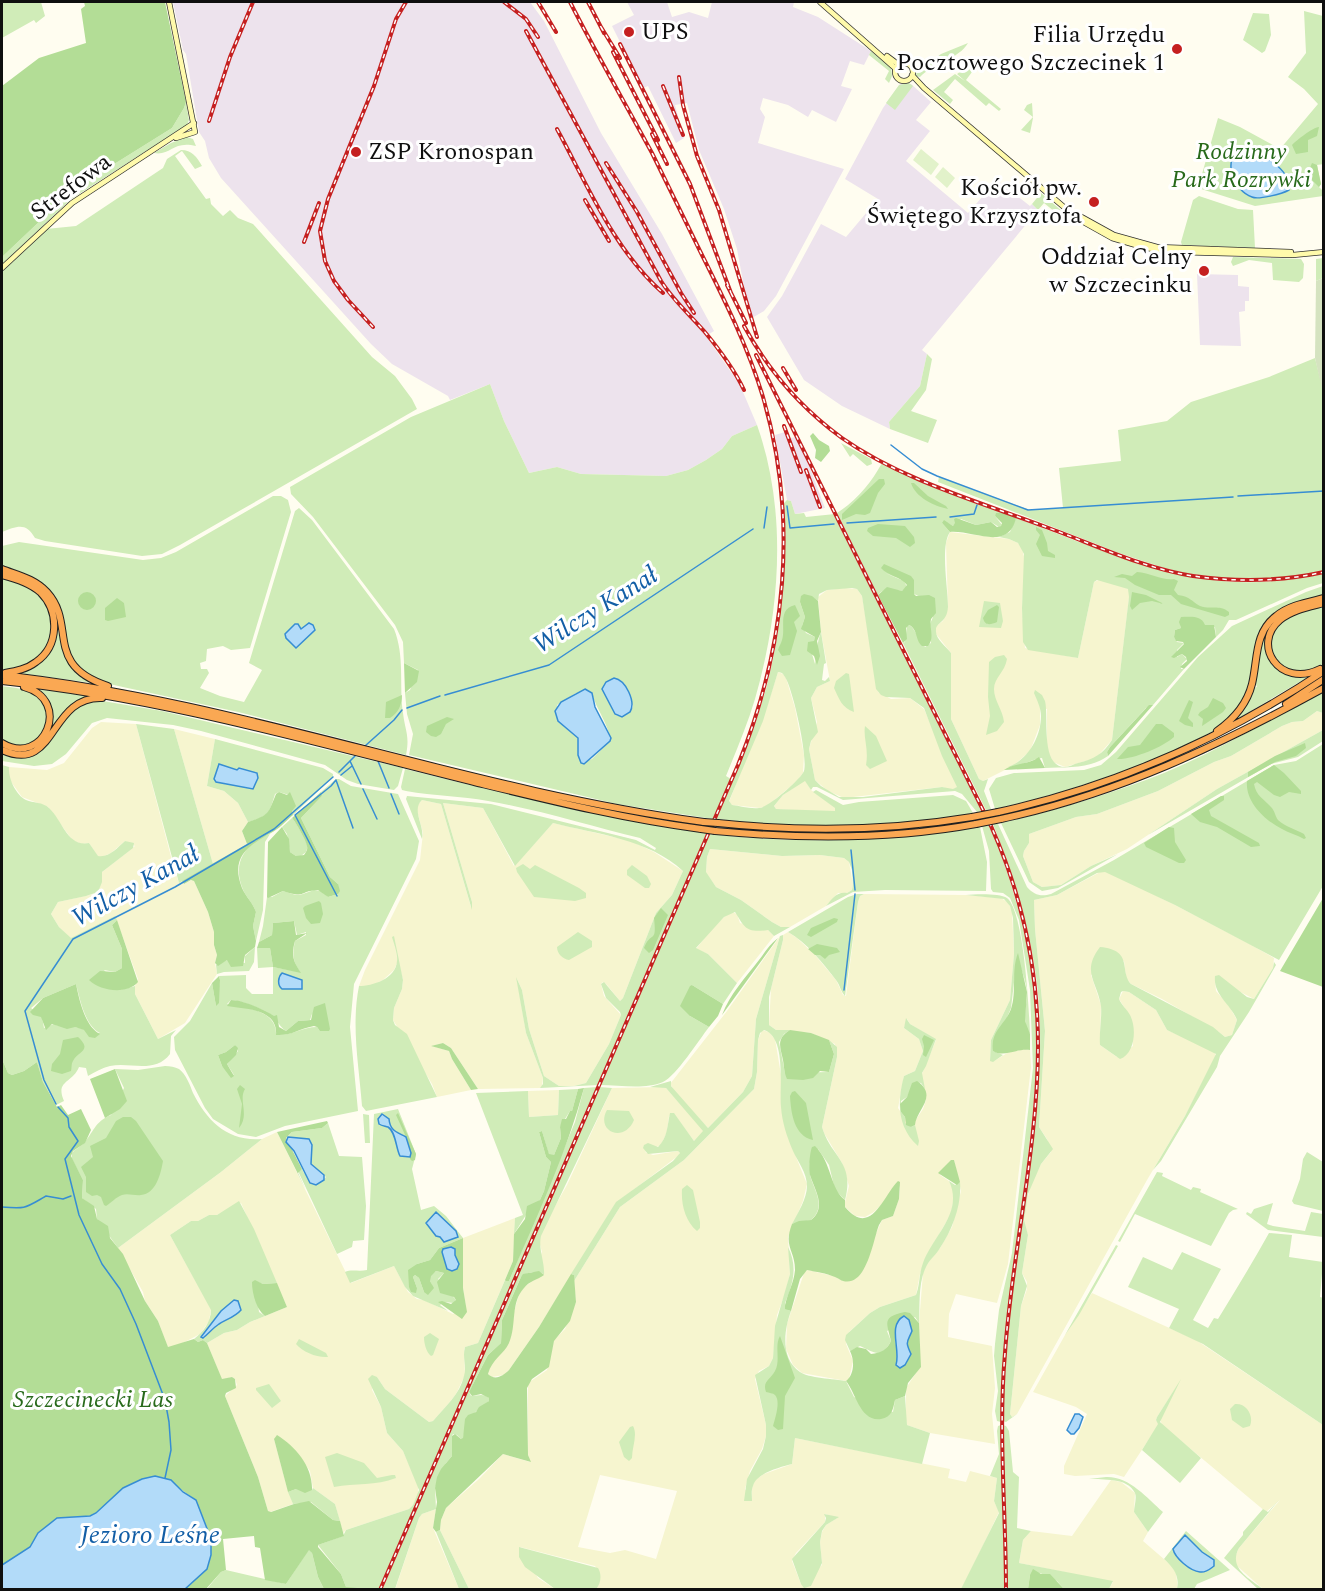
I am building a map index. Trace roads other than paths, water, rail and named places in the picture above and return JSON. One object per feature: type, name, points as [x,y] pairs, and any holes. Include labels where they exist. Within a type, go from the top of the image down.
[{"type":"highway","points":[[2,569],[34,582],[52,598],[58,614],[64,645],[76,668],[96,682],[125,696]]},
{"type":"highway","points":[[2,575],[29,585],[40,593],[50,606],[54,627],[51,644],[41,658],[27,668],[2,678]]},
{"type":"highway","points":[[1194,746],[1222,728],[1242,706],[1252,682],[1260,638],[1270,622],[1284,610],[1323,598]]},
{"type":"highway","points":[[1323,603],[1281,619],[1273,628],[1269,643],[1273,659],[1286,672],[1304,675],[1323,669]]},
{"type":"highway","points":[[2,678],[192,706],[596,811],[715,831],[784,836],[855,837],[976,824],[1103,783],[1194,746],[1258,713],[1323,669]]},
{"type":"highway","points":[[2,678],[39,694],[47,704],[50,721],[45,734],[32,746],[17,749],[2,743]]},
{"type":"highway","points":[[1263,719],[1323,679]]},
{"type":"highway","points":[[411,763],[641,812],[704,822],[769,828],[834,830],[908,825],[1000,815],[1074,801],[1145,776],[1196,754],[1323,688]]},
{"type":"highway","points":[[2,750],[19,754],[37,750],[48,741],[67,712],[84,700],[125,696]]},
{"type":"street","points":[[169,2],[194,123]]},
{"type":"street","points":[[820,2],[897,67]]},
{"type":"street","points":[[903,63],[909,65],[912,70],[910,77],[902,80],[898,78],[895,74],[897,67],[903,63]]},
{"type":"street","points":[[910,77],[1078,219],[1121,242],[1157,250],[1285,255],[1323,252]]},
{"type":"street","name":"Strefowa","points":[[2,268],[76,200],[194,123],[195,132],[168,141]]},
{"type":"water","points":[[1241,148],[1265,157],[1280,168],[1289,182],[1289,190],[1259,198],[1246,194],[1235,182],[1231,167],[1235,153]]},
{"type":"water","points":[[309,623],[315,630],[296,648],[285,634],[295,624],[298,624],[301,629]]},
{"type":"water","points":[[614,678],[626,687],[631,697],[632,708],[622,717],[615,714],[602,689],[606,682]]},
{"type":"water","points":[[585,689],[592,693],[595,707],[611,738],[584,764],[581,763],[578,755],[578,738],[558,721],[555,711],[561,702]]},
{"type":"water","points":[[219,764],[257,773],[258,778],[253,789],[216,782],[214,779]]},
{"type":"water","points":[[282,973],[302,980],[302,989],[282,989],[279,981]]},
{"type":"water","points":[[382,1114],[389,1119],[394,1131],[406,1137],[410,1157],[400,1156],[391,1129],[379,1124],[378,1119]]},
{"type":"water","points":[[288,1137],[309,1139],[312,1145],[311,1164],[324,1175],[324,1180],[316,1185],[310,1183],[294,1151],[286,1142]]},
{"type":"water","points":[[436,1212],[456,1231],[458,1237],[444,1242],[436,1236],[426,1223]]},
{"type":"water","points":[[451,1247],[455,1249],[459,1264],[457,1269],[452,1271],[447,1269],[442,1252],[443,1249]]},
{"type":"water","points":[[234,1300],[238,1301],[241,1310],[203,1338],[201,1337],[221,1311]]},
{"type":"water","points":[[904,1316],[909,1320],[912,1331],[907,1342],[911,1354],[905,1365],[900,1368],[896,1365],[895,1332],[896,1325]]},
{"type":"water","points":[[1075,1414],[1083,1417],[1079,1428],[1071,1434],[1067,1430]]},
{"type":"water","name":"Jezioro Leśne","points":[[155,1476],[171,1480],[183,1492],[196,1500],[211,1539],[211,1555],[207,1569],[185,1589],[2,1589],[2,1565],[30,1547],[38,1533],[57,1518],[90,1516],[123,1488]]},
{"type":"water","points":[[1185,1535],[1214,1560],[1214,1566],[1200,1572],[1188,1567],[1180,1560],[1173,1549]]},
{"type":"waterway","points":[[891,445],[922,469],[1028,510],[1233,497]]},
{"type":"waterway","points":[[1238,496],[1324,491]]},
{"type":"waterway","points":[[950,517],[974,514],[977,505]]},
{"type":"waterway","name":"Wilczy Kanał","points":[[787,506],[790,528],[834,524]]},
{"type":"waterway","name":"Wilczy Kanał","points":[[764,528],[767,507]]},
{"type":"waterway","name":"Wilczy Kanał","points":[[847,523],[936,517]]},
{"type":"waterway","name":"Wilczy Kanał","points":[[445,695],[549,665],[753,529]]},
{"type":"waterway","name":"Wilczy Kanał","points":[[407,708],[440,696]]},
{"type":"waterway","name":"Wilczy Kanał","points":[[365,746],[402,710]]},
{"type":"waterway","name":"Wilczy Kanał","points":[[339,772],[355,756]]},
{"type":"waterway","points":[[350,761],[361,784]]},
{"type":"waterway","points":[[378,761],[389,788]]},
{"type":"waterway","points":[[341,775],[352,766]]},
{"type":"waterway","name":"Wilczy Kanał","points":[[56,1104],[44,1080],[25,1011],[73,939],[175,887],[274,829],[333,777]]},
{"type":"waterway","points":[[336,780],[295,815],[337,896]]},
{"type":"waterway","points":[[336,780],[353,828]]},
{"type":"waterway","points":[[363,789],[377,819]]},
{"type":"waterway","points":[[391,794],[399,814]]},
{"type":"waterway","points":[[851,850],[855,890]]},
{"type":"waterway","points":[[844,990],[855,894]]},
{"type":"waterway","name":"Wilczy Kanał","points":[[58,1107],[68,1118],[69,1127],[78,1141],[65,1159],[79,1215],[102,1264],[120,1289],[165,1400],[171,1450],[165,1478]]},
{"type":"waterway","points":[[2,1207],[26,1207],[46,1196],[63,1199],[71,1196]]},
{"type":"railway","points":[[209,121],[230,57],[253,2]]},
{"type":"railway","points":[[373,327],[334,281],[325,261],[320,231],[328,199],[374,86],[396,19],[406,2]]},
{"type":"railway","points":[[504,2],[526,19],[538,37]]},
{"type":"railway","points":[[538,2],[556,32]]},
{"type":"railway","points":[[380,1590],[738,765],[767,675],[782,583],[784,536],[781,490],[774,443],[757,378],[727,307],[652,153],[570,2]]},
{"type":"railway","points":[[588,2],[604,33]]},
{"type":"railway","points":[[601,27],[620,58]]},
{"type":"railway","points":[[526,31],[661,281],[715,345],[744,390]]},
{"type":"railway","points":[[620,44],[690,184],[731,293]]},
{"type":"railway","points":[[613,52],[658,140]]},
{"type":"railway","points":[[679,77],[683,105],[697,156],[719,210],[757,337]]},
{"type":"railway","points":[[663,86],[683,135]]},
{"type":"railway","points":[[557,129],[591,195],[616,237],[630,257],[663,293]]},
{"type":"railway","points":[[652,134],[667,164]]},
{"type":"railway","points":[[606,163],[637,212],[694,313]]},
{"type":"railway","points":[[585,200],[609,241]]},
{"type":"railway","points":[[304,242],[319,203]]},
{"type":"railway","points":[[727,285],[746,323]]},
{"type":"railway","points":[[744,326],[775,373],[813,414],[842,438],[865,453],[915,478],[1118,555],[1174,572],[1209,578],[1242,580],[1291,578],[1324,572]]},
{"type":"railway","points":[[756,355],[991,826],[1011,879],[1026,933],[1035,989],[1037,1084],[1034,1123],[1008,1315],[1003,1383],[1002,1442],[1006,1590]]},
{"type":"railway","points":[[783,368],[796,390]]},
{"type":"railway","points":[[784,426],[801,472]]},
{"type":"railway","points":[[806,470],[820,507]]},
{"type":"place","name":"UPS","points":[[629,32]]},
{"type":"place","name":"Filia Urzędu Pocztowego Szczecinek 1","points":[[1177,49]]},
{"type":"place","name":"ZSP Kronospan","points":[[356,152]]},
{"type":"place","name":"Kościół pw. Świętego Krzysztofa","points":[[1094,202]]},
{"type":"place","name":"Oddział Celny w Szczecinku","points":[[1204,271]]},
{"type":"park label","name":"Rodzinny Park Rozrywki","points":[[1241,166]]},
{"type":"park label","name":"Szczecinecki Las","points":[[93,1400]]}]
